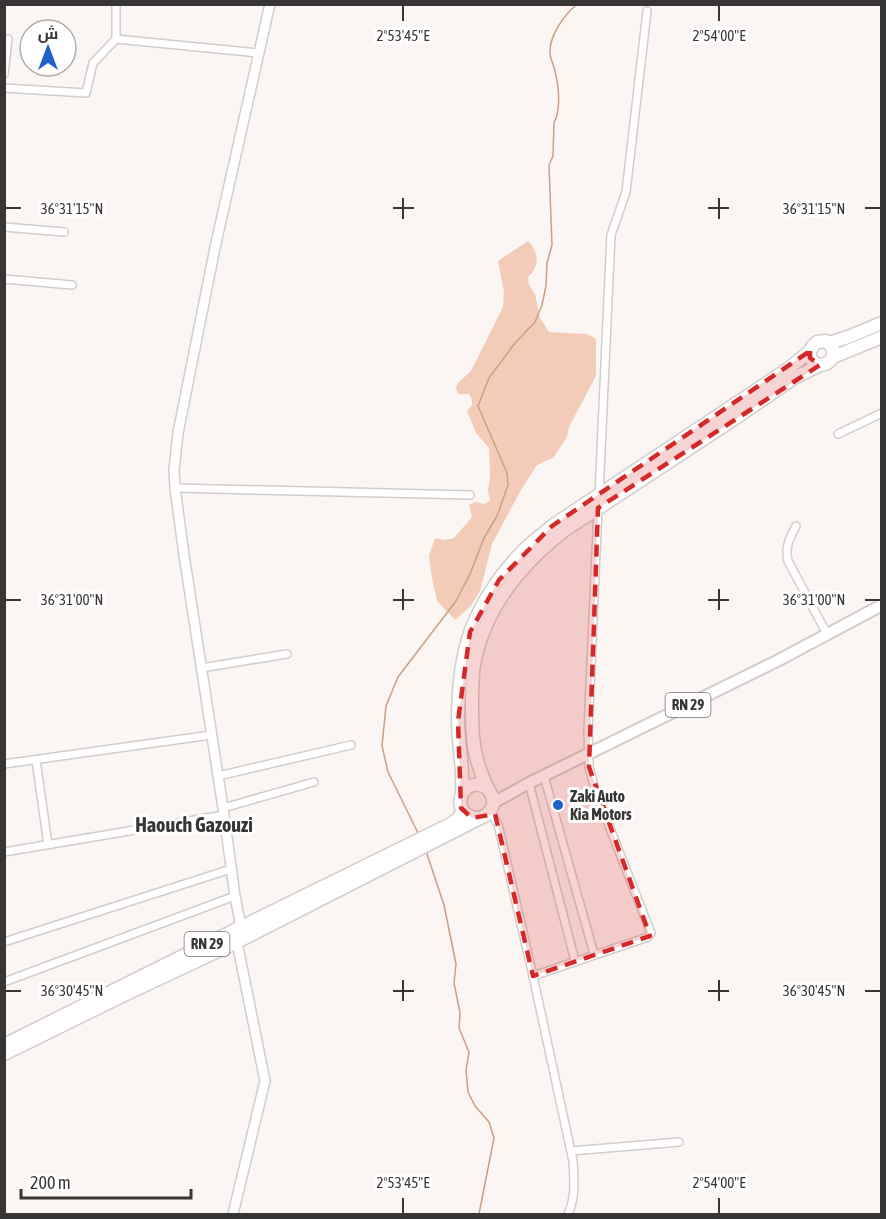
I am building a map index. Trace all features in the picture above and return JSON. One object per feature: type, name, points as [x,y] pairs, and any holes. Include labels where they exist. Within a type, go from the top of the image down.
[{"type":"highway","points":[[487,811],[472,818],[463,811],[460,804],[463,778],[459,744],[459,696],[470,632],[499,580],[526,548],[552,526],[788,369],[810,351],[817,342],[829,343],[882,323]]},
{"type":"highway","points":[[429,839],[487,811],[492,795],[476,758],[472,730],[474,663],[492,613],[506,589],[524,567],[543,547],[565,530],[794,378],[820,365],[827,364],[833,357],[882,337]]},
{"type":"highway","points":[[829,343],[834,351],[833,357]]},
{"type":"highway","points":[[810,351],[812,360],[820,365]]},
{"type":"highway","points":[[462,793],[474,785],[488,789]]},
{"type":"highway","name":"RN 29","points":[[4,1045],[241,927],[429,839],[455,822],[463,811]]},
{"type":"highway","points":[[4,1054],[237,942],[413,847]]},
{"type":"main road","name":"RN 29","points":[[487,811],[529,783],[777,661],[882,605]]},
{"type":"street","points":[[4,88],[86,93],[93,63],[116,39],[116,4]]},
{"type":"street","points":[[241,927],[201,668],[174,470],[178,433],[216,243],[270,4]]},
{"type":"street","points":[[599,494],[611,235],[626,192],[647,11]]},
{"type":"street","points":[[4,74],[8,39]]},
{"type":"street","points":[[116,39],[258,53]]},
{"type":"street","points":[[4,227],[64,232]]},
{"type":"street","points":[[4,279],[72,285]]},
{"type":"street","points":[[838,434],[882,413]]},
{"type":"street","points":[[175,488],[470,495]]},
{"type":"street","points":[[533,976],[648,937],[651,931],[595,790],[588,755],[598,508]]},
{"type":"street","points":[[796,526],[786,550],[788,561],[827,634]]},
{"type":"street","points":[[201,668],[287,654]]},
{"type":"street","points":[[4,764],[211,735]]},
{"type":"street","points":[[218,776],[351,745]]},
{"type":"street","points":[[36,759],[48,845]]},
{"type":"street","points":[[544,776],[594,954]]},
{"type":"street","points":[[4,852],[224,812],[314,782]]},
{"type":"street","points":[[529,783],[575,961]]},
{"type":"street","points":[[487,811],[498,824],[571,1151],[574,1187],[568,1215]]},
{"type":"street","points":[[4,942],[231,869]]},
{"type":"street","points":[[4,982],[235,896]]},
{"type":"street","points":[[232,1215],[265,1081],[237,942]]},
{"type":"street","points":[[571,1151],[679,1142]]},
{"type":"highlighted area","points":[[810,351],[810,358],[820,365],[598,508],[589,767],[650,936],[533,976],[495,814],[472,818],[461,808],[458,721],[470,632],[499,580],[552,526]]},
{"type":"shaded area","points":[[528,241],[537,259],[535,268],[528,277],[529,285],[535,294],[540,318],[549,332],[587,334],[596,339],[596,376],[569,427],[567,437],[553,458],[537,465],[521,490],[492,544],[480,591],[471,606],[455,620],[437,601],[429,556],[435,538],[445,540],[454,538],[472,517],[469,505],[475,502],[485,504],[490,500],[488,491],[489,448],[476,433],[467,411],[472,405],[469,394],[458,394],[456,388],[458,383],[471,371],[503,307],[504,292],[498,261]]},
{"type":"waterway","points":[[419,835],[388,772],[382,746],[386,706],[398,677],[456,601],[470,574],[484,538],[497,516],[508,485],[507,473],[478,406],[489,378],[515,343],[535,322],[542,305],[547,263],[552,245],[549,165],[553,156],[554,122],[559,98],[550,46],[559,26],[578,4]]},
{"type":"waterway","points":[[426,851],[444,905],[456,964],[454,983],[460,1013],[459,1028],[469,1052],[466,1070],[468,1092],[475,1106],[489,1122],[494,1138],[479,1214]]},
{"type":"place","name":"Zaki Auto Kia Motors","points":[[558,805]]},
{"type":"district","name":"Haouch Gazouzi","points":[[194,825]]}]
